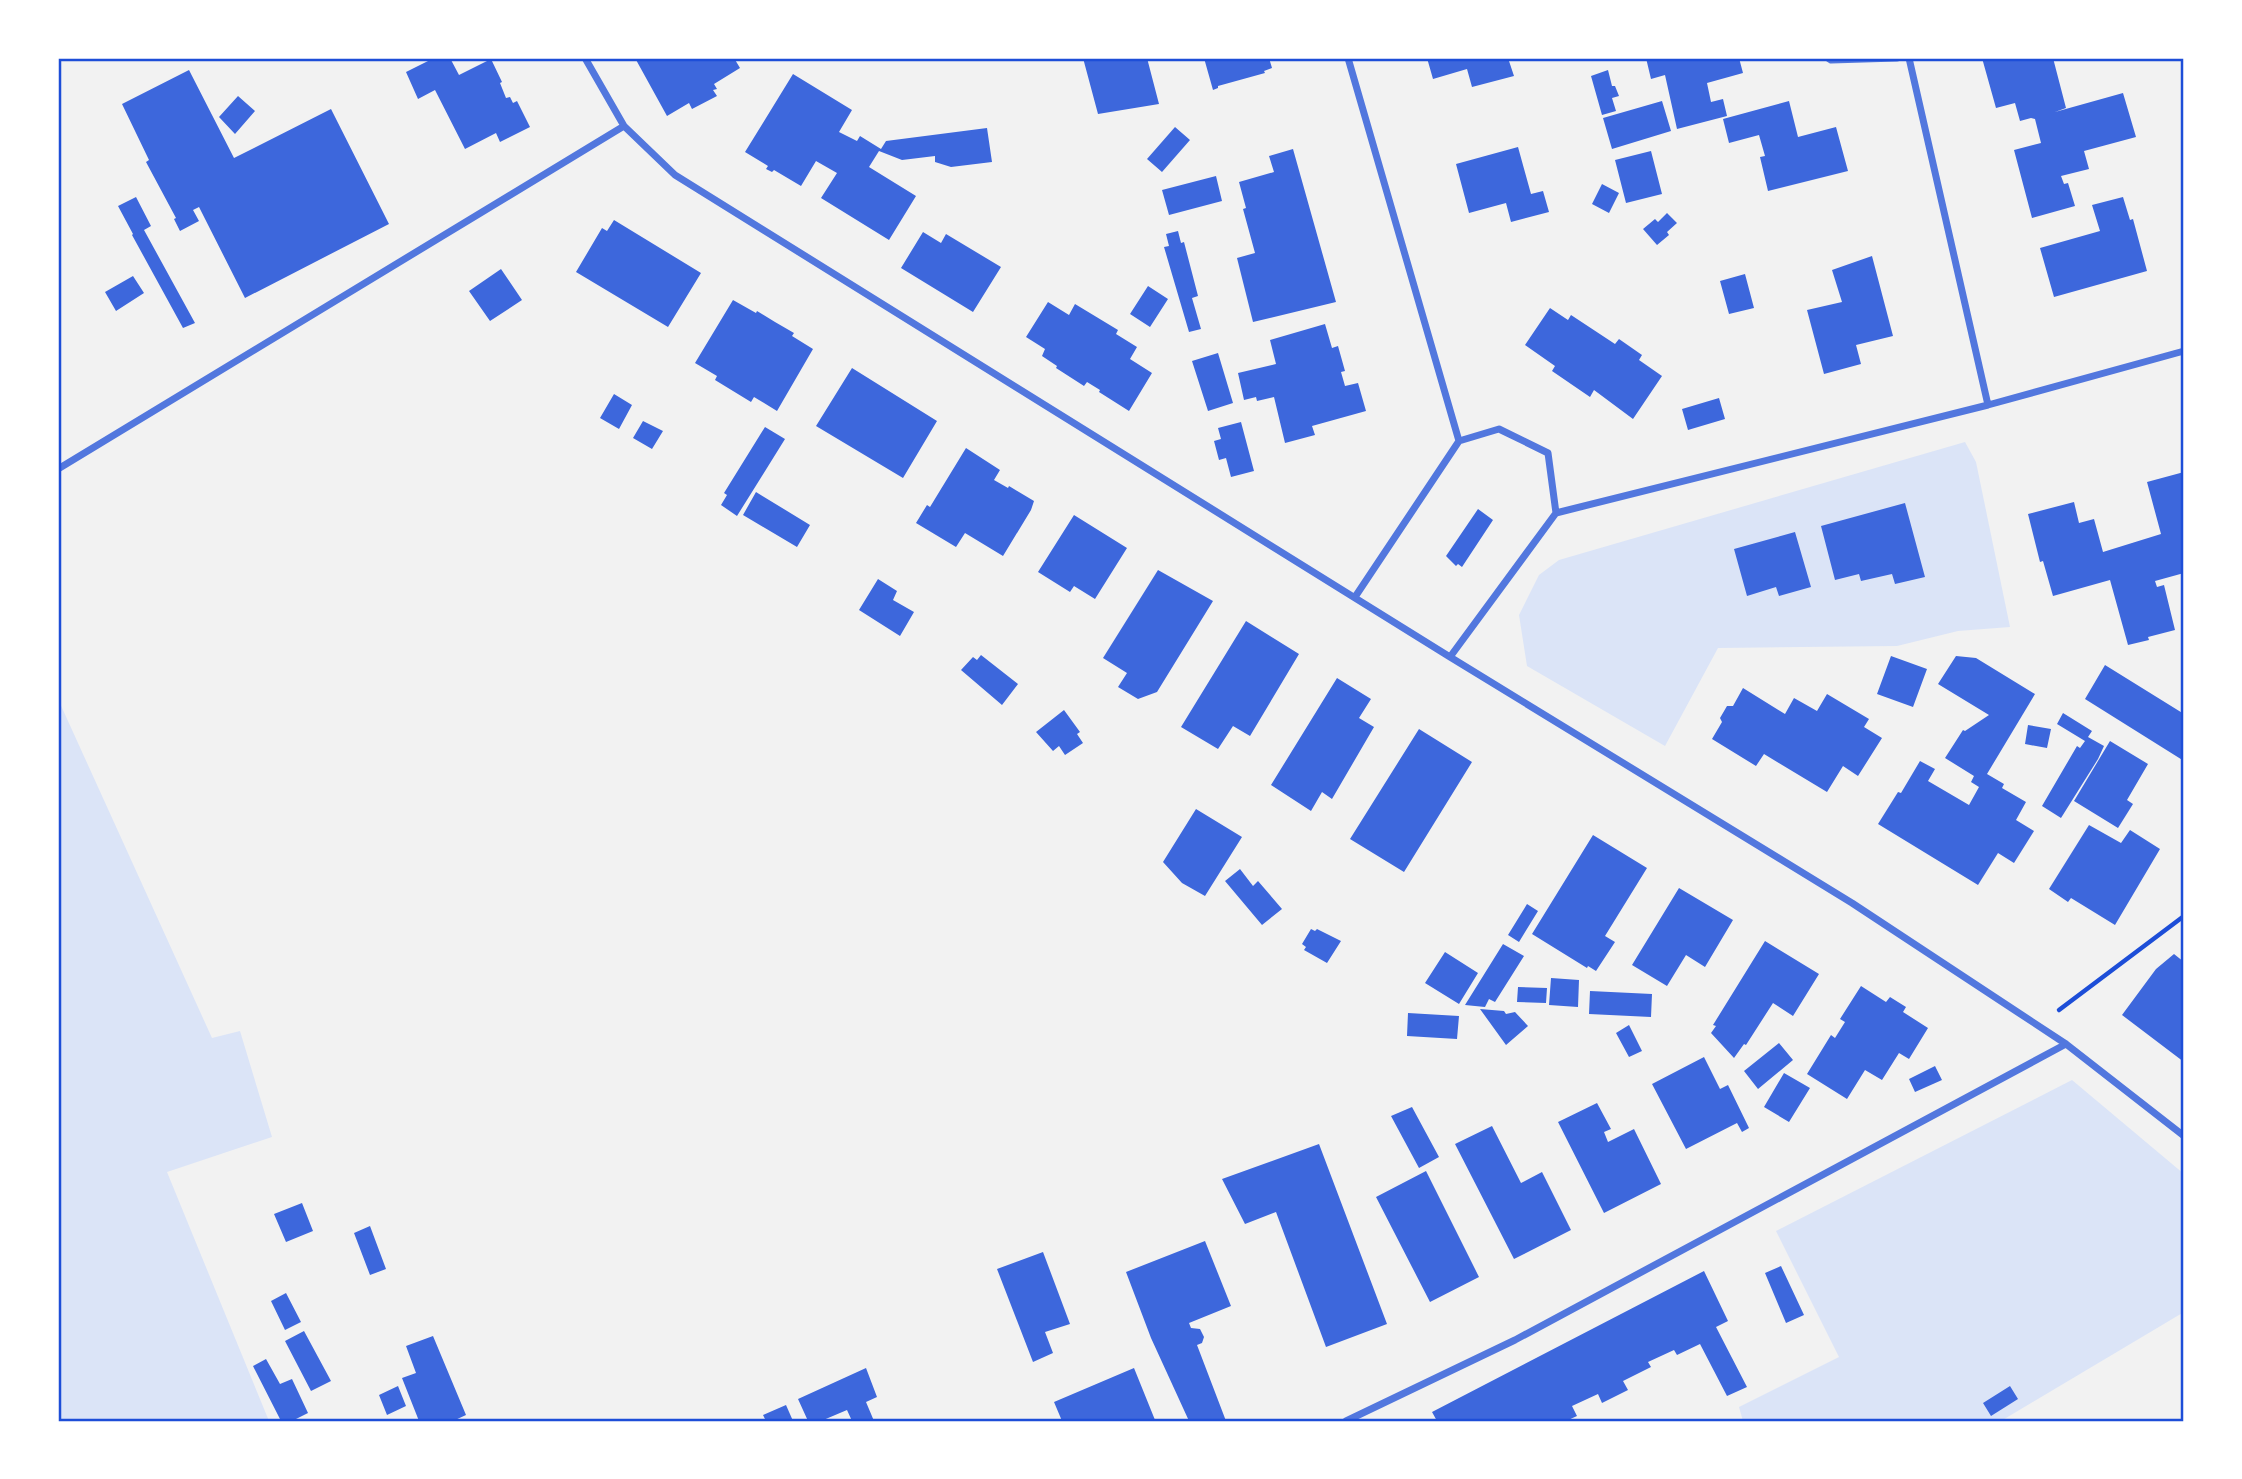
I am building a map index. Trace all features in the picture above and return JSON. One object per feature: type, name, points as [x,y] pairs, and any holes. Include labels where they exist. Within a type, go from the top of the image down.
[{"type":"street","points":[[584,58],[624,126],[675,175],[1450,657],[1852,903],[2066,1044],[2184,1136]]},
{"type":"street","points":[[1348,58],[1459,440]]},
{"type":"street","points":[[1828,58],[1831,61],[1897,58]]},
{"type":"street","points":[[1909,58],[1989,405]]},
{"type":"street","points":[[58,469],[624,126]]},
{"type":"street","points":[[1450,657],[1556,513],[1989,405],[2184,351]]},
{"type":"street","points":[[1355,597],[1459,440],[1499,429],[1548,453],[1556,513]]},
{"type":"street","points":[[1346,1421],[1515,1340],[2066,1044]]},
{"type":"path","points":[[2039,1027],[2184,916]]},
{"type":"shaded area","points":[[1965,442],[1976,462],[2010,627],[1958,631],[1897,646],[1718,648],[1665,746],[1527,666],[1519,615],[1539,575],[1559,560]]},
{"type":"shaded area","points":[[58,699],[212,1038],[240,1031],[272,1137],[167,1172],[269,1421],[58,1421]]},
{"type":"shaded area","points":[[2072,1080],[2184,1174],[2184,1312],[2001,1421],[1743,1421],[1739,1407],[1839,1357],[1776,1231]]},
{"type":"building","points":[[434,58],[450,58],[459,75],[491,59],[506,98],[510,97],[513,103],[517,101],[530,127],[500,142],[496,133],[465,149],[435,90],[418,99],[406,72]]},
{"type":"building","points":[[635,58],[734,58],[740,68],[714,84],[717,89],[713,90],[717,96],[692,109],[689,103],[667,116]]},
{"type":"building","points":[[1083,58],[1147,58],[1159,104],[1098,114]]},
{"type":"building","points":[[1204,58],[1269,58],[1272,68],[1264,71],[1265,73],[1218,86],[1213,90]]},
{"type":"building","points":[[1427,58],[1508,58],[1514,76],[1472,87],[1467,69],[1433,79]]},
{"type":"building","points":[[1646,58],[1739,58],[1743,73],[1707,83],[1711,102],[1723,99],[1727,116],[1677,129],[1665,75],[1651,79]]},
{"type":"building","points":[[1982,58],[2053,58],[2066,108],[2055,112],[2123,93],[2136,137],[2084,151],[2089,169],[2061,176],[2064,184],[2068,183],[2075,206],[2032,218],[2014,150],[2041,143],[2035,119],[2020,121],[2015,103],[1996,108]]},
{"type":"building","points":[[189,70],[234,158],[331,109],[389,224],[245,298],[199,207],[193,210],[199,221],[180,231],[174,219],[176,218],[146,162],[149,160],[122,104]]},
{"type":"building","points":[[1608,70],[1612,86],[1615,86],[1619,96],[1612,98],[1616,111],[1602,115],[1591,76]]},
{"type":"building","points":[[793,74],[852,110],[839,132],[857,141],[860,136],[881,149],[886,141],[987,128],[992,162],[951,167],[935,162],[935,156],[902,160],[879,151],[869,167],[916,196],[889,240],[821,198],[837,173],[816,161],[801,186],[774,170],[772,172],[766,169],[768,166],[745,152]]},
{"type":"building","points":[[238,96],[255,111],[235,134],[219,117]]},
{"type":"building","points":[[1662,101],[1671,131],[1612,149],[1603,118]]},
{"type":"building","points":[[1789,101],[1798,137],[1836,127],[1848,171],[1768,191],[1760,157],[1765,156],[1759,135],[1729,143],[1723,119]]},
{"type":"building","points":[[1175,127],[1190,140],[1162,172],[1147,159]]},
{"type":"building","points":[[1518,147],[1531,194],[1543,191],[1549,212],[1511,222],[1506,203],[1469,213],[1456,164]]},
{"type":"building","points":[[1293,149],[1336,302],[1253,322],[1237,258],[1255,253],[1239,182],[1274,172],[1269,156]]},
{"type":"building","points":[[1651,151],[1662,194],[1626,203],[1615,160]]},
{"type":"building","points":[[1216,176],[1222,201],[1169,215],[1162,190]]},
{"type":"building","points":[[1602,184],[1619,193],[1609,213],[1592,204]]},
{"type":"building","points":[[136,197],[151,226],[144,230],[195,323],[183,328],[118,206]]},
{"type":"building","points":[[2123,197],[2130,220],[2133,219],[2147,271],[2054,297],[2040,248],[2100,231],[2092,205]]},
{"type":"building","points":[[1667,213],[1677,223],[1667,232],[1669,235],[1657,245],[1643,229],[1655,219],[1658,222]]},
{"type":"building","points":[[614,220],[701,273],[668,327],[576,272],[602,228],[607,231]]},
{"type":"building","points":[[1178,231],[1181,243],[1184,242],[1198,296],[1192,298],[1201,329],[1189,332],[1164,247],[1169,246],[1166,234]]},
{"type":"building","points":[[923,232],[941,243],[946,234],[1001,267],[973,312],[901,268]]},
{"type":"building","points":[[1872,256],[1893,336],[1856,345],[1861,364],[1824,374],[1807,310],[1842,302],[1832,270]]},
{"type":"building","points":[[501,269],[522,300],[490,321],[469,291]]},
{"type":"building","points":[[1745,274],[1754,308],[1729,314],[1720,281]]},
{"type":"building","points":[[133,276],[144,293],[116,311],[105,292]]},
{"type":"building","points":[[1148,286],[1168,299],[1150,327],[1130,314]]},
{"type":"building","points":[[733,300],[794,333],[792,336],[813,349],[777,411],[754,397],[751,402],[715,380],[717,376],[695,363]]},
{"type":"building","points":[[1048,302],[1069,315],[1075,304],[1118,330],[1116,334],[1137,347],[1130,359],[1152,373],[1129,411],[1087,382],[1084,386],[1056,368],[1057,366],[1042,356],[1045,349],[1026,337]]},
{"type":"building","points":[[1550,308],[1568,320],[1571,315],[1615,344],[1619,339],[1642,355],[1639,360],[1662,376],[1633,419],[1594,390],[1590,397],[1552,371],[1555,366],[1525,345]]},
{"type":"building","points":[[1325,324],[1332,348],[1338,346],[1345,371],[1341,372],[1345,386],[1358,383],[1366,411],[1312,426],[1315,435],[1285,443],[1274,397],[1257,401],[1256,397],[1244,400],[1238,373],[1276,364],[1270,340]]},
{"type":"building","points":[[1218,353],[1233,403],[1208,411],[1192,361]]},
{"type":"building","points":[[852,368],[937,421],[903,478],[816,426]]},
{"type":"building","points":[[614,394],[632,405],[619,429],[600,418]]},
{"type":"building","points":[[1719,398],[1725,419],[1688,430],[1682,409]]},
{"type":"building","points":[[643,421],[663,431],[652,449],[633,438]]},
{"type":"building","points":[[1241,422],[1254,471],[1231,477],[1226,458],[1219,460],[1214,441],[1221,439],[1218,428]]},
{"type":"building","points":[[765,427],[785,439],[737,516],[721,505],[727,495],[724,493]]},
{"type":"building","points":[[966,448],[1000,470],[994,480],[1034,501],[1003,556],[965,533],[956,547],[916,523],[927,505],[930,507]]},
{"type":"building","points":[[2184,472],[2184,573],[2155,581],[2157,587],[2164,585],[2175,630],[2128,645],[2110,580],[2053,596],[2043,561],[2040,562],[2028,514],[2074,502],[2079,523],[2094,519],[2103,552],[2161,534],[2147,482]]},
{"type":"building","points":[[756,492],[810,525],[797,547],[743,515]]},
{"type":"building","points":[[1905,503],[1925,577],[1895,584],[1892,574],[1861,581],[1859,574],[1835,580],[1821,526]]},
{"type":"building","points":[[1478,509],[1493,520],[1462,567],[1458,564],[1456,566],[1446,556]]},
{"type":"building","points":[[1074,515],[1127,548],[1095,599],[1074,586],[1070,592],[1038,572]]},
{"type":"building","points":[[1795,532],[1811,587],[1779,596],[1776,587],[1747,596],[1734,549]]},
{"type":"building","points":[[1158,570],[1213,601],[1157,692],[1138,699],[1118,687],[1127,673],[1103,658]]},
{"type":"building","points":[[878,579],[897,591],[893,600],[914,612],[900,636],[859,610]]},
{"type":"building","points":[[1246,621],[1299,654],[1250,736],[1233,726],[1218,749],[1181,727]]},
{"type":"building","points":[[981,655],[1018,684],[1002,705],[961,670],[973,657],[977,660]]},
{"type":"building","points":[[1891,656],[1927,669],[1913,707],[1877,694]]},
{"type":"building","points":[[1956,656],[1976,658],[2035,694],[1987,774],[2004,784],[2002,788],[2026,802],[2016,820],[2034,831],[2014,863],[1998,853],[1978,885],[1878,824],[1920,761],[1935,769],[1928,781],[1969,805],[1979,787],[1971,782],[1974,776],[1945,758],[1963,730],[1989,715],[1938,684]]},
{"type":"building","points":[[2105,665],[2184,714],[2184,761],[2085,699]]},
{"type":"building","points":[[1337,678],[1371,699],[1359,718],[1374,727],[1332,799],[1322,792],[1311,811],[1271,785]]},
{"type":"building","points":[[1743,688],[1785,714],[1794,698],[1817,711],[1827,694],[1869,719],[1864,727],[1882,738],[1858,776],[1843,766],[1827,792],[1764,754],[1756,766],[1712,739],[1727,706],[1733,706]]},
{"type":"building","points":[[1064,710],[1080,732],[1077,734],[1083,743],[1065,755],[1059,746],[1053,751],[1036,732]]},
{"type":"building","points":[[2063,713],[2092,731],[2088,737],[2104,746],[2061,818],[2042,806],[2077,746],[2080,748],[2085,741],[2057,724]]},
{"type":"building","points":[[2028,725],[2051,729],[2047,748],[2025,744]]},
{"type":"building","points":[[1419,729],[1472,762],[1404,872],[1350,839]]},
{"type":"building","points":[[2110,741],[2148,764],[2127,800],[2133,804],[2118,828],[2074,801]]},
{"type":"building","points":[[1196,809],[1242,837],[1205,896],[1182,883],[1163,862]]},
{"type":"building","points":[[2089,825],[2121,843],[2130,830],[2160,849],[2115,925],[2071,898],[2068,902],[2049,889]]},
{"type":"building","points":[[1593,835],[1647,868],[1605,936],[1615,942],[1596,971],[1532,934]]},
{"type":"building","points":[[1240,869],[1253,886],[1258,881],[1282,909],[1262,925],[1225,881]]},
{"type":"building","points":[[1679,888],[1733,920],[1705,967],[1686,955],[1667,986],[1632,965]]},
{"type":"building","points":[[1527,904],[1538,911],[1519,942],[1508,935]]},
{"type":"building","points":[[1311,929],[1317,929],[1341,941],[1327,963],[1304,950],[1306,947],[1302,944]]},
{"type":"building","points":[[1765,941],[1819,974],[1793,1016],[1773,1003],[1746,1045],[1744,1044],[1734,1058],[1711,1033],[1716,1026],[1713,1025]]},
{"type":"building","points":[[1503,944],[1524,956],[1495,1002],[1489,999],[1485,1007],[1465,1005]]},
{"type":"building","points":[[1445,952],[1478,973],[1459,1004],[1425,983]]},
{"type":"building","points":[[2174,954],[2184,962],[2184,1062],[2122,1015],[2156,969]]},
{"type":"building","points":[[1551,978],[1579,980],[1578,1007],[1549,1005]]},
{"type":"building","points":[[1861,986],[1886,1002],[1890,997],[1906,1007],[1903,1012],[1928,1028],[1909,1059],[1899,1053],[1882,1080],[1865,1070],[1847,1099],[1807,1074],[1831,1035],[1835,1038],[1845,1022],[1840,1019]]},
{"type":"building","points":[[1518,987],[1547,988],[1546,1003],[1517,1002]]},
{"type":"building","points":[[1590,991],[1652,994],[1651,1017],[1589,1014]]},
{"type":"building","points":[[1480,1009],[1504,1011],[1506,1014],[1515,1012],[1528,1026],[1506,1045]]},
{"type":"building","points":[[1408,1013],[1459,1016],[1457,1039],[1407,1036]]},
{"type":"building","points":[[1629,1025],[1642,1051],[1629,1057],[1616,1033]]},
{"type":"building","points":[[1779,1043],[1793,1060],[1758,1089],[1744,1071]]},
{"type":"building","points":[[1704,1057],[1720,1089],[1728,1085],[1749,1128],[1742,1132],[1737,1123],[1686,1149],[1652,1084]]},
{"type":"building","points":[[1935,1066],[1942,1080],[1915,1092],[1909,1079]]},
{"type":"building","points":[[1784,1073],[1810,1088],[1789,1122],[1764,1107]]},
{"type":"building","points":[[1597,1103],[1611,1129],[1604,1132],[1608,1142],[1634,1129],[1661,1184],[1604,1213],[1558,1122]]},
{"type":"building","points":[[1412,1107],[1439,1157],[1419,1168],[1391,1116]]},
{"type":"building","points":[[1492,1126],[1521,1183],[1542,1172],[1571,1230],[1514,1259],[1455,1144]]},
{"type":"building","points":[[1319,1144],[1387,1324],[1326,1347],[1276,1212],[1245,1224],[1222,1179]]},
{"type":"building","points":[[1426,1171],[1479,1277],[1430,1302],[1376,1197]]},
{"type":"building","points":[[302,1203],[313,1231],[286,1242],[274,1214]]},
{"type":"building","points":[[370,1226],[386,1269],[370,1275],[354,1233]]},
{"type":"building","points":[[1205,1241],[1231,1306],[1189,1323],[1191,1328],[1200,1329],[1204,1337],[1202,1343],[1197,1345],[1226,1421],[1189,1421],[1151,1338],[1126,1272]]},
{"type":"building","points":[[1043,1252],[1070,1324],[1045,1332],[1053,1353],[1033,1362],[997,1269]]},
{"type":"building","points":[[1781,1266],[1804,1315],[1786,1323],[1765,1273]]},
{"type":"building","points":[[1704,1271],[1728,1321],[1716,1327],[1747,1387],[1727,1396],[1700,1344],[1677,1355],[1674,1350],[1648,1362],[1651,1367],[1623,1381],[1628,1390],[1602,1403],[1598,1394],[1572,1406],[1577,1416],[1566,1421],[1437,1421],[1432,1412]]},
{"type":"building","points":[[286,1293],[301,1322],[285,1330],[271,1301]]},
{"type":"building","points":[[304,1331],[331,1381],[311,1391],[285,1341]]},
{"type":"building","points":[[433,1336],[466,1415],[453,1421],[419,1421],[402,1378],[416,1373],[406,1346]]},
{"type":"building","points":[[266,1359],[280,1384],[292,1379],[308,1413],[292,1421],[281,1421],[253,1366]]},
{"type":"building","points":[[866,1368],[877,1397],[866,1402],[874,1421],[852,1421],[847,1410],[821,1421],[808,1421],[798,1399]]},
{"type":"building","points":[[1134,1368],[1155,1420],[1062,1421],[1054,1402]]},
{"type":"building","points":[[398,1386],[406,1406],[387,1415],[379,1395]]},
{"type":"building","points":[[2010,1386],[2018,1399],[1991,1416],[1983,1403]]},
{"type":"building","points":[[786,1405],[793,1421],[766,1421],[763,1415]]}]
